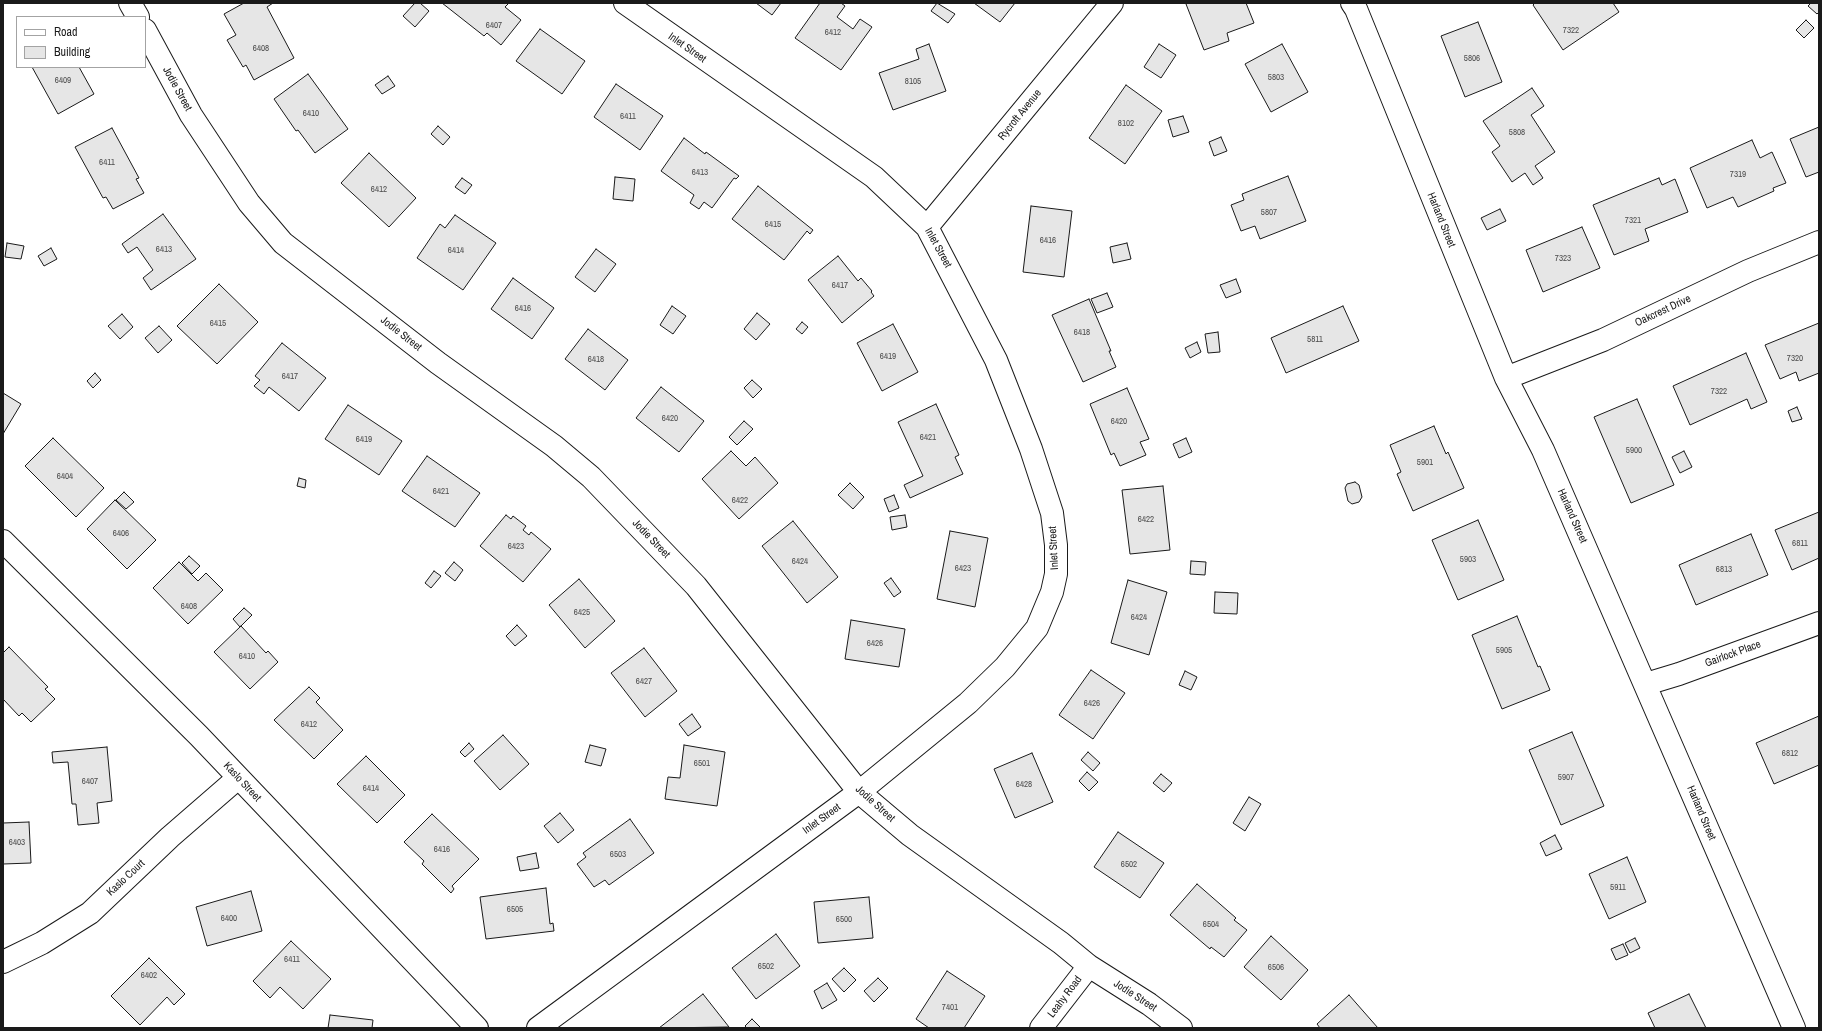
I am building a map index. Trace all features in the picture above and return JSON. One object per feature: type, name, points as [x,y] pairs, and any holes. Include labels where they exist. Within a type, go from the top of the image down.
[{"type":"street","points":[[130,3],[137,16]]},
{"type":"street","name":"Inlet Street","points":[[538,1028],[859,792],[968,703],[1005,666],[1036,628],[1052,592],[1056,574],[1056,545],[1052,513],[1031,449],[996,360],[927,227],[874,177],[625,3]]},
{"type":"street","name":"Rycroft Avenue","points":[[927,227],[1112,3]]},
{"type":"street","name":"Harland Street","points":[[1359,5],[1506,378],[1543,450],[1646,684],[1794,1028]]},
{"type":"street","name":"Jodie Street","points":[[146,32],[191,115],[249,203],[283,243],[438,364],[554,446],[592,477],[696,586],[859,792],[910,834],[1061,943],[1089,966],[1149,1004],[1181,1028]]},
{"type":"street","name":"Oakcrest Drive","points":[[1506,378],[1603,340],[1748,271],[1819,242]]},
{"type":"street","name":"Kaslo Street","points":[[3,541],[177,714],[477,1028]]},
{"type":"street","name":"Gairlock Place","points":[[1646,684],[1680,674],[1819,623]]},
{"type":"street","name":"Kaslo Court","points":[[3,962],[42,943],[90,912],[238,778]]},
{"type":"street","name":"Leahy Road","points":[[1042,1028],[1089,966]]},
{"type":"building","points":[[244,3],[273,3],[267,7],[294,58],[254,80],[246,65],[243,67],[227,40],[236,35],[224,14]]},
{"type":"building","points":[[415,3],[420,3],[429,11],[415,27],[403,16]]},
{"type":"building","points":[[442,3],[506,3],[508,4],[505,7],[521,20],[501,45],[487,33],[484,36]]},
{"type":"building","points":[[756,3],[781,3],[772,15]]},
{"type":"building","points":[[820,3],[841,3],[845,6],[837,17],[853,29],[860,19],[872,27],[841,70],[795,38]]},
{"type":"building","points":[[937,3],[955,14],[948,23],[931,11]]},
{"type":"building","points":[[974,3],[1015,3],[1000,22]]},
{"type":"building","points":[[1246,3],[1254,23],[1227,33],[1229,41],[1204,50],[1186,4]]},
{"type":"building","points":[[1535,3],[1613,3],[1619,12],[1563,50],[1533,5]]},
{"type":"building","points":[[1811,3],[1819,3],[1819,12],[1817,14],[1808,6]]},
{"type":"building","points":[[1806,20],[1814,28],[1804,38],[1796,30]]},
{"type":"building","points":[[1478,22],[1502,82],[1465,97],[1441,36]]},
{"type":"building","points":[[540,29],[585,61],[562,94],[516,61]]},
{"type":"building","points":[[929,44],[946,91],[893,110],[879,73],[919,59],[916,49]]},
{"type":"building","points":[[1159,44],[1176,55],[1161,78],[1144,67]]},
{"type":"building","points":[[1282,44],[1308,92],[1271,112],[1245,64]]},
{"type":"building","points":[[33,68],[80,68],[94,94],[58,114]]},
{"type":"building","points":[[308,74],[348,129],[315,153],[298,130],[296,131],[274,99]]},
{"type":"building","points":[[388,76],[395,86],[382,94],[375,85]]},
{"type":"building","points":[[616,84],[663,116],[640,150],[594,117]]},
{"type":"building","points":[[1126,85],[1162,111],[1125,164],[1089,138]]},
{"type":"building","points":[[1532,88],[1544,106],[1531,115],[1555,152],[1535,166],[1543,178],[1533,185],[1525,173],[1512,182],[1492,152],[1500,146],[1483,121]]},
{"type":"building","points":[[1183,116],[1189,132],[1173,137],[1168,120]]},
{"type":"building","points":[[438,126],[450,137],[443,145],[431,134]]},
{"type":"building","points":[[1819,127],[1819,172],[1806,177],[1790,139]]},
{"type":"building","points":[[112,128],[139,178],[136,179],[144,193],[113,209],[106,197],[103,198],[75,147]]},
{"type":"building","points":[[1221,137],[1227,151],[1214,156],[1209,142]]},
{"type":"building","points":[[684,138],[705,154],[706,152],[739,176],[736,179],[734,178],[712,208],[704,202],[699,209],[690,203],[694,195],[661,171]]},
{"type":"building","points":[[1752,140],[1760,158],[1772,152],[1786,183],[1773,188],[1774,191],[1738,207],[1733,197],[1707,208],[1690,168]]},
{"type":"building","points":[[369,153],[416,198],[389,227],[341,183]]},
{"type":"building","points":[[1288,176],[1306,221],[1260,239],[1255,226],[1241,231],[1231,205],[1244,200],[1242,194]]},
{"type":"building","points":[[615,177],[635,179],[633,201],[613,199]]},
{"type":"building","points":[[462,178],[472,185],[465,194],[455,187]]},
{"type":"building","points":[[1659,178],[1662,185],[1675,179],[1688,212],[1645,229],[1649,241],[1614,255],[1593,205]]},
{"type":"building","points":[[758,186],[813,230],[810,234],[807,231],[784,260],[732,219]]},
{"type":"building","points":[[1031,206],[1072,211],[1064,277],[1023,272]]},
{"type":"building","points":[[1500,209],[1506,221],[1487,230],[1481,218]]},
{"type":"building","points":[[163,214],[196,259],[151,290],[143,278],[153,270],[137,247],[128,253],[122,244]]},
{"type":"building","points":[[455,215],[496,243],[463,290],[417,258],[440,224],[445,228]]},
{"type":"building","points":[[1582,227],[1600,268],[1543,292],[1526,250]]},
{"type":"building","points":[[7,243],[24,246],[21,259],[5,257]]},
{"type":"building","points":[[1127,243],[1131,259],[1113,263],[1110,247]]},
{"type":"building","points":[[51,248],[57,259],[44,266],[38,256]]},
{"type":"building","points":[[596,249],[616,264],[595,292],[575,277]]},
{"type":"building","points":[[838,256],[858,281],[861,278],[872,291],[871,292],[874,296],[842,323],[808,280]]},
{"type":"building","points":[[513,278],[554,308],[532,339],[491,309]]},
{"type":"building","points":[[1236,279],[1241,292],[1226,298],[1220,285]]},
{"type":"building","points":[[219,284],[258,322],[217,364],[177,326]]},
{"type":"building","points":[[1107,293],[1113,307],[1097,313],[1091,299]]},
{"type":"building","points":[[1089,299],[1111,351],[1109,351],[1116,367],[1083,382],[1052,315]]},
{"type":"building","points":[[672,306],[686,316],[673,334],[660,325]]},
{"type":"building","points":[[1343,306],[1359,341],[1286,373],[1271,338]]},
{"type":"building","points":[[757,313],[770,324],[756,340],[744,329]]},
{"type":"building","points":[[122,314],[133,327],[120,339],[108,326]]},
{"type":"building","points":[[802,322],[808,327],[802,334],[796,329]]},
{"type":"building","points":[[1819,323],[1819,373],[1799,381],[1796,372],[1780,379],[1765,345]]},
{"type":"building","points":[[893,324],[918,372],[882,391],[857,343]]},
{"type":"building","points":[[159,326],[172,340],[158,353],[145,338]]},
{"type":"building","points":[[588,329],[628,360],[605,390],[565,359]]},
{"type":"building","points":[[1218,332],[1220,352],[1208,353],[1205,334]]},
{"type":"building","points":[[1197,342],[1201,352],[1190,358],[1185,348]]},
{"type":"building","points":[[282,343],[326,378],[299,411],[269,387],[264,394],[254,386],[260,380],[255,376]]},
{"type":"building","points":[[1746,353],[1767,402],[1751,409],[1747,399],[1690,425],[1673,386]]},
{"type":"building","points":[[95,373],[101,380],[93,388],[87,381]]},
{"type":"building","points":[[752,380],[762,389],[753,398],[744,388]]},
{"type":"building","points":[[661,387],[704,421],[679,452],[636,418]]},
{"type":"building","points":[[1127,388],[1149,439],[1140,442],[1146,455],[1120,466],[1114,453],[1111,455],[1090,404]]},
{"type":"building","points":[[3,393],[21,404],[3,434]]},
{"type":"building","points":[[1637,399],[1674,485],[1631,503],[1594,417]]},
{"type":"building","points":[[936,404],[959,455],[955,457],[963,474],[910,498],[904,485],[923,476],[898,422]]},
{"type":"building","points":[[348,405],[402,441],[379,475],[325,439]]},
{"type":"building","points":[[1797,407],[1802,419],[1792,422],[1788,411]]},
{"type":"building","points":[[744,421],[753,429],[737,445],[729,437]]},
{"type":"building","points":[[1434,426],[1446,454],[1448,452],[1464,488],[1413,511],[1397,474],[1401,472],[1390,445]]},
{"type":"building","points":[[53,438],[104,488],[76,517],[25,466]]},
{"type":"building","points":[[1186,438],[1192,452],[1179,458],[1173,444]]},
{"type":"building","points":[[731,451],[746,466],[755,457],[778,483],[739,519],[702,479]]},
{"type":"building","points":[[1684,451],[1692,467],[1680,473],[1672,457]]},
{"type":"building","points":[[427,456],[480,493],[455,527],[402,491]]},
{"type":"building","points":[[299,478],[306,480],[305,488],[297,486]]},
{"type":"building","points":[[1355,482],[1359,485],[1362,497],[1359,502],[1352,504],[1348,501],[1345,488],[1347,484]]},
{"type":"building","points":[[850,483],[864,497],[853,509],[838,495]]},
{"type":"building","points":[[1163,486],[1170,550],[1130,554],[1122,490]]},
{"type":"building","points":[[124,492],[134,502],[126,509],[116,500]]},
{"type":"building","points":[[894,495],[899,508],[889,512],[884,499]]},
{"type":"building","points":[[115,500],[156,540],[127,569],[87,529]]},
{"type":"building","points":[[1819,512],[1819,558],[1792,570],[1775,530]]},
{"type":"building","points":[[506,515],[511,519],[513,516],[526,526],[523,530],[529,535],[531,532],[551,549],[523,582],[480,546]]},
{"type":"building","points":[[905,515],[907,527],[892,530],[890,517]]},
{"type":"building","points":[[1478,520],[1504,580],[1458,600],[1432,540]]},
{"type":"building","points":[[793,521],[838,577],[807,603],[762,546]]},
{"type":"building","points":[[950,531],[988,538],[975,607],[937,599]]},
{"type":"building","points":[[1751,534],[1768,575],[1696,605],[1679,565]]},
{"type":"building","points":[[189,556],[200,566],[192,574],[182,563]]},
{"type":"building","points":[[1191,561],[1206,562],[1205,575],[1190,574]]},
{"type":"building","points":[[179,562],[198,581],[206,573],[223,590],[188,624],[153,588]]},
{"type":"building","points":[[454,562],[463,570],[455,581],[445,573]]},
{"type":"building","points":[[434,571],[441,576],[431,588],[425,583]]},
{"type":"building","points":[[891,578],[901,592],[894,597],[884,583]]},
{"type":"building","points":[[579,579],[615,621],[585,648],[549,605]]},
{"type":"building","points":[[1128,580],[1167,592],[1149,655],[1111,643]]},
{"type":"building","points":[[1215,592],[1238,593],[1237,614],[1214,613]]},
{"type":"building","points":[[244,608],[252,615],[240,627],[233,619]]},
{"type":"building","points":[[1517,616],[1538,667],[1540,666],[1550,690],[1502,709],[1472,635]]},
{"type":"building","points":[[851,620],[905,629],[899,667],[845,659]]},
{"type":"building","points":[[517,625],[527,636],[515,646],[506,636]]},
{"type":"building","points":[[241,626],[266,653],[268,651],[278,662],[250,689],[214,652]]},
{"type":"building","points":[[9,647],[48,687],[45,689],[55,699],[31,722],[22,713],[19,716],[3,699],[3,653]]},
{"type":"building","points":[[644,648],[677,691],[645,717],[611,673]]},
{"type":"building","points":[[1091,670],[1125,693],[1093,739],[1059,715]]},
{"type":"building","points":[[1185,671],[1197,677],[1191,690],[1179,685]]},
{"type":"building","points":[[309,687],[320,698],[316,702],[343,730],[314,759],[274,720]]},
{"type":"building","points":[[692,714],[701,727],[688,736],[679,724]]},
{"type":"building","points":[[1819,716],[1819,765],[1774,784],[1756,743]]},
{"type":"building","points":[[1572,732],[1604,806],[1561,825],[1529,750]]},
{"type":"building","points":[[503,735],[529,764],[500,790],[474,761]]},
{"type":"building","points":[[469,743],[474,749],[465,757],[460,752]]},
{"type":"building","points":[[590,745],[606,749],[601,766],[585,762]]},
{"type":"building","points":[[684,745],[725,752],[717,806],[665,799],[668,777],[680,778]]},
{"type":"building","points":[[107,747],[112,801],[97,803],[99,823],[78,825],[76,804],[72,804],[68,762],[53,763],[52,752]]},
{"type":"building","points":[[1088,752],[1100,763],[1093,771],[1081,760]]},
{"type":"building","points":[[1032,753],[1053,802],[1015,818],[994,769]]},
{"type":"building","points":[[366,756],[405,795],[377,823],[337,784]]},
{"type":"building","points":[[1087,772],[1098,782],[1089,791],[1079,781]]},
{"type":"building","points":[[1161,774],[1172,783],[1164,792],[1153,783]]},
{"type":"building","points":[[1249,797],[1261,804],[1245,831],[1233,823]]},
{"type":"building","points":[[560,813],[574,830],[558,843],[544,826]]},
{"type":"building","points":[[432,814],[479,859],[452,886],[454,889],[451,893],[422,864],[424,861],[404,842]]},
{"type":"building","points":[[630,819],[654,853],[609,885],[605,880],[594,887],[577,864],[586,857],[583,853]]},
{"type":"building","points":[[29,822],[31,863],[3,864],[3,823]]},
{"type":"building","points":[[1118,832],[1164,863],[1140,898],[1094,867]]},
{"type":"building","points":[[1555,835],[1562,849],[1546,856],[1540,843]]},
{"type":"building","points":[[536,853],[539,868],[520,871],[517,857]]},
{"type":"building","points":[[1627,857],[1646,902],[1609,919],[1589,874]]},
{"type":"building","points":[[1197,884],[1236,918],[1234,920],[1247,930],[1224,957],[1211,947],[1210,949],[1170,915]]},
{"type":"building","points":[[546,888],[550,924],[553,923],[554,931],[486,939],[480,897]]},
{"type":"building","points":[[251,891],[262,931],[207,946],[196,907]]},
{"type":"building","points":[[869,897],[873,938],[818,943],[814,902]]},
{"type":"building","points":[[776,934],[800,966],[756,999],[732,968]]},
{"type":"building","points":[[1271,936],[1308,970],[1281,1000],[1244,967]]},
{"type":"building","points":[[1635,938],[1640,948],[1630,953],[1625,943]]},
{"type":"building","points":[[291,941],[331,979],[303,1009],[280,987],[270,998],[253,981]]},
{"type":"building","points":[[1623,944],[1628,955],[1616,960],[1611,949]]},
{"type":"building","points":[[149,958],[185,994],[174,1005],[167,997],[140,1025],[111,996]]},
{"type":"building","points":[[844,968],[856,980],[844,992],[832,979]]},
{"type":"building","points":[[947,971],[985,996],[964,1028],[929,1028],[916,1019]]},
{"type":"building","points":[[878,978],[888,988],[874,1002],[864,991]]},
{"type":"building","points":[[827,983],[837,1000],[822,1009],[814,991]]},
{"type":"building","points":[[703,994],[729,1027],[659,1028]]},
{"type":"building","points":[[1689,994],[1706,1028],[1655,1028],[1648,1013]]},
{"type":"building","points":[[1349,995],[1378,1028],[1320,1028],[1317,1024]]},
{"type":"building","points":[[330,1015],[373,1020],[372,1028],[328,1028]]},
{"type":"building","points":[[752,1019],[760,1027],[759,1028],[747,1028],[745,1026]]}]
